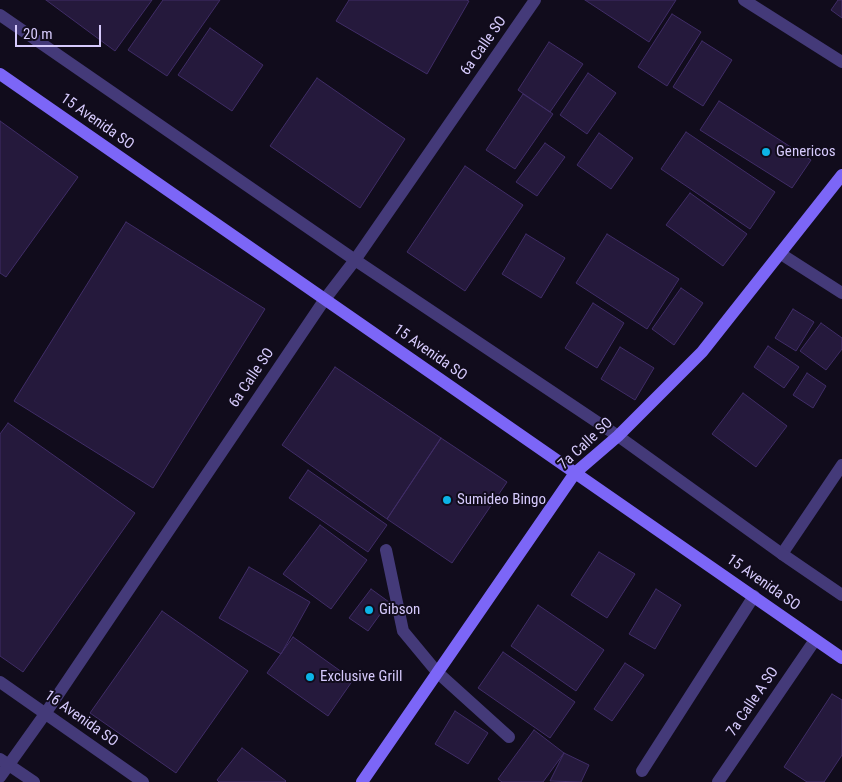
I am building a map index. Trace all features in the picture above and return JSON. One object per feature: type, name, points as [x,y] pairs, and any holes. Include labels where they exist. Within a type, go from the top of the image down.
[{"type":"street","name":"6a Calle SO","points":[[0,777],[4,762],[45,714],[325,299],[355,260],[535,0]]},
{"type":"street","points":[[744,0],[842,62]]},
{"type":"street","points":[[0,15],[355,260],[618,436],[842,595]]},
{"type":"street","name":"15 Avenida SO","points":[[0,74],[842,658]]},
{"type":"street","name":"7a Calle SO","points":[[362,782],[575,473],[618,436],[702,352],[842,175]]},
{"type":"street","points":[[780,254],[842,293]]},
{"type":"street","points":[[782,554],[842,466]]},
{"type":"street","points":[[386,550],[402,631],[437,672],[509,737]]},
{"type":"street","points":[[642,771],[754,596]]},
{"type":"street","name":"7a Calle A SO","points":[[718,782],[815,640]]},
{"type":"street","name":"16 Avenida SO","points":[[0,682],[143,782]]},
{"type":"street","points":[[4,762],[34,782]]},
{"type":"building","points":[[46,0],[152,0],[115,51]]},
{"type":"building","points":[[163,0],[220,0],[167,76],[128,50]]},
{"type":"building","points":[[349,0],[469,1],[427,74],[336,21]]},
{"type":"building","points":[[585,0],[676,0],[649,42]]},
{"type":"building","points":[[838,0],[842,0],[842,18],[831,10]]},
{"type":"building","points":[[672,14],[701,32],[667,86],[638,67]]},
{"type":"building","points":[[210,28],[263,65],[232,111],[178,75]]},
{"type":"building","points":[[702,41],[732,60],[703,106],[673,87]]},
{"type":"building","points":[[549,42],[583,64],[550,112],[518,90]]},
{"type":"building","points":[[588,73],[616,93],[587,134],[560,115]]},
{"type":"building","points":[[317,78],[405,139],[360,208],[270,146]]},
{"type":"building","points":[[523,94],[553,114],[515,169],[486,150]]},
{"type":"building","name":"Genericos","points":[[719,101],[811,160],[792,188],[700,130]]},
{"type":"building","points":[[0,121],[78,177],[6,277],[0,273]]},
{"type":"building","points":[[686,132],[775,192],[750,229],[661,169]]},
{"type":"building","points":[[599,133],[633,158],[611,189],[577,165]]},
{"type":"building","points":[[545,143],[565,157],[537,196],[516,182]]},
{"type":"building","points":[[465,166],[523,205],[465,291],[407,252]]},
{"type":"building","points":[[690,193],[747,234],[723,266],[666,225]]},
{"type":"building","points":[[126,222],[265,309],[153,488],[14,401]]},
{"type":"building","points":[[526,234],[565,258],[541,298],[502,274]]},
{"type":"building","points":[[607,234],[679,279],[647,329],[576,283]]},
{"type":"building","points":[[681,288],[703,303],[674,345],[652,329]]},
{"type":"building","points":[[593,303],[624,323],[597,368],[565,348]]},
{"type":"building","points":[[793,309],[814,322],[796,351],[775,338]]},
{"type":"building","points":[[821,323],[842,338],[842,349],[826,370],[800,351]]},
{"type":"building","points":[[768,346],[799,367],[784,388],[754,367]]},
{"type":"building","points":[[620,347],[654,368],[635,400],[601,379]]},
{"type":"building","points":[[335,367],[441,438],[387,519],[282,445]]},
{"type":"building","points":[[807,373],[826,386],[813,408],[793,395]]},
{"type":"building","points":[[743,393],[787,426],[756,467],[712,434]]},
{"type":"building","points":[[8,423],[135,513],[23,672],[0,656],[0,434]]},
{"type":"building","name":"Sumideo Bingo","points":[[441,438],[507,482],[452,563],[387,519]]},
{"type":"building","points":[[308,470],[387,525],[368,552],[289,498]]},
{"type":"building","points":[[320,525],[367,560],[331,609],[283,574]]},
{"type":"building","points":[[599,552],[635,574],[607,618],[571,595]]},
{"type":"building","points":[[249,567],[310,602],[281,654],[219,618]]},
{"type":"building","name":"Gibson","points":[[371,589],[389,602],[368,631],[349,618]]},
{"type":"building","points":[[656,589],[681,605],[655,649],[629,634]]},
{"type":"building","points":[[538,605],[604,650],[576,691],[511,646]]},
{"type":"building","points":[[162,611],[248,671],[176,773],[90,713]]},
{"type":"building","name":"Exclusive Grill","points":[[293,637],[353,680],[328,716],[267,673]]},
{"type":"building","points":[[503,652],[575,702],[550,738],[478,688]]},
{"type":"building","points":[[625,663],[644,675],[612,721],[594,709]]},
{"type":"building","points":[[832,694],[842,700],[842,755],[824,782],[807,782],[784,767]]},
{"type":"building","points":[[455,711],[488,733],[468,764],[435,744]]},
{"type":"building","points":[[534,730],[564,753],[543,782],[502,782],[498,779]]},
{"type":"building","points":[[242,748],[286,781],[219,782],[217,780]]},
{"type":"building","points":[[564,753],[589,765],[581,782],[550,781]]},
{"type":"place","name":"Genericos","points":[[766,152]]},
{"type":"place","name":"Sumideo Bingo","points":[[447,500]]},
{"type":"place","name":"Gibson","points":[[369,610]]},
{"type":"place","name":"Exclusive Grill","points":[[310,677]]}]
